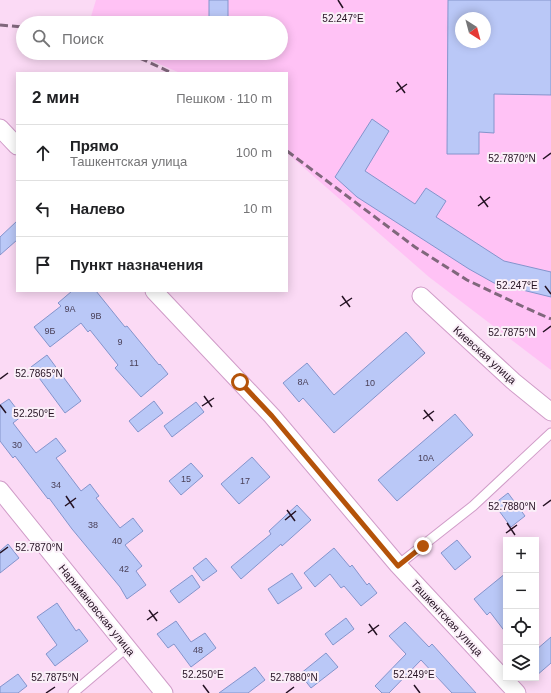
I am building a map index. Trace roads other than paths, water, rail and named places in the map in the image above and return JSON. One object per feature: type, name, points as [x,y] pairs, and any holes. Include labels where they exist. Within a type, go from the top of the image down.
[{"type":"street","points":[[0,128],[16,145]]},
{"type":"street","name":"Ташкентская улица","points":[[155,292],[272,416],[398,566],[517,693]]},
{"type":"street","name":"Киевская улица","points":[[421,296],[513,381],[551,412]]},
{"type":"street","name":"Наримановская улица","points":[[0,490],[164,693]]},
{"type":"lane","points":[[398,566],[473,506],[551,433]]},
{"type":"lane","points":[[73,693],[127,648]]},
{"type":"railway","points":[[0,25],[16,26]]},
{"type":"railway","points":[[144,60],[170,72]]},
{"type":"railway","points":[[288,152],[415,247],[467,280],[551,319]]}]
